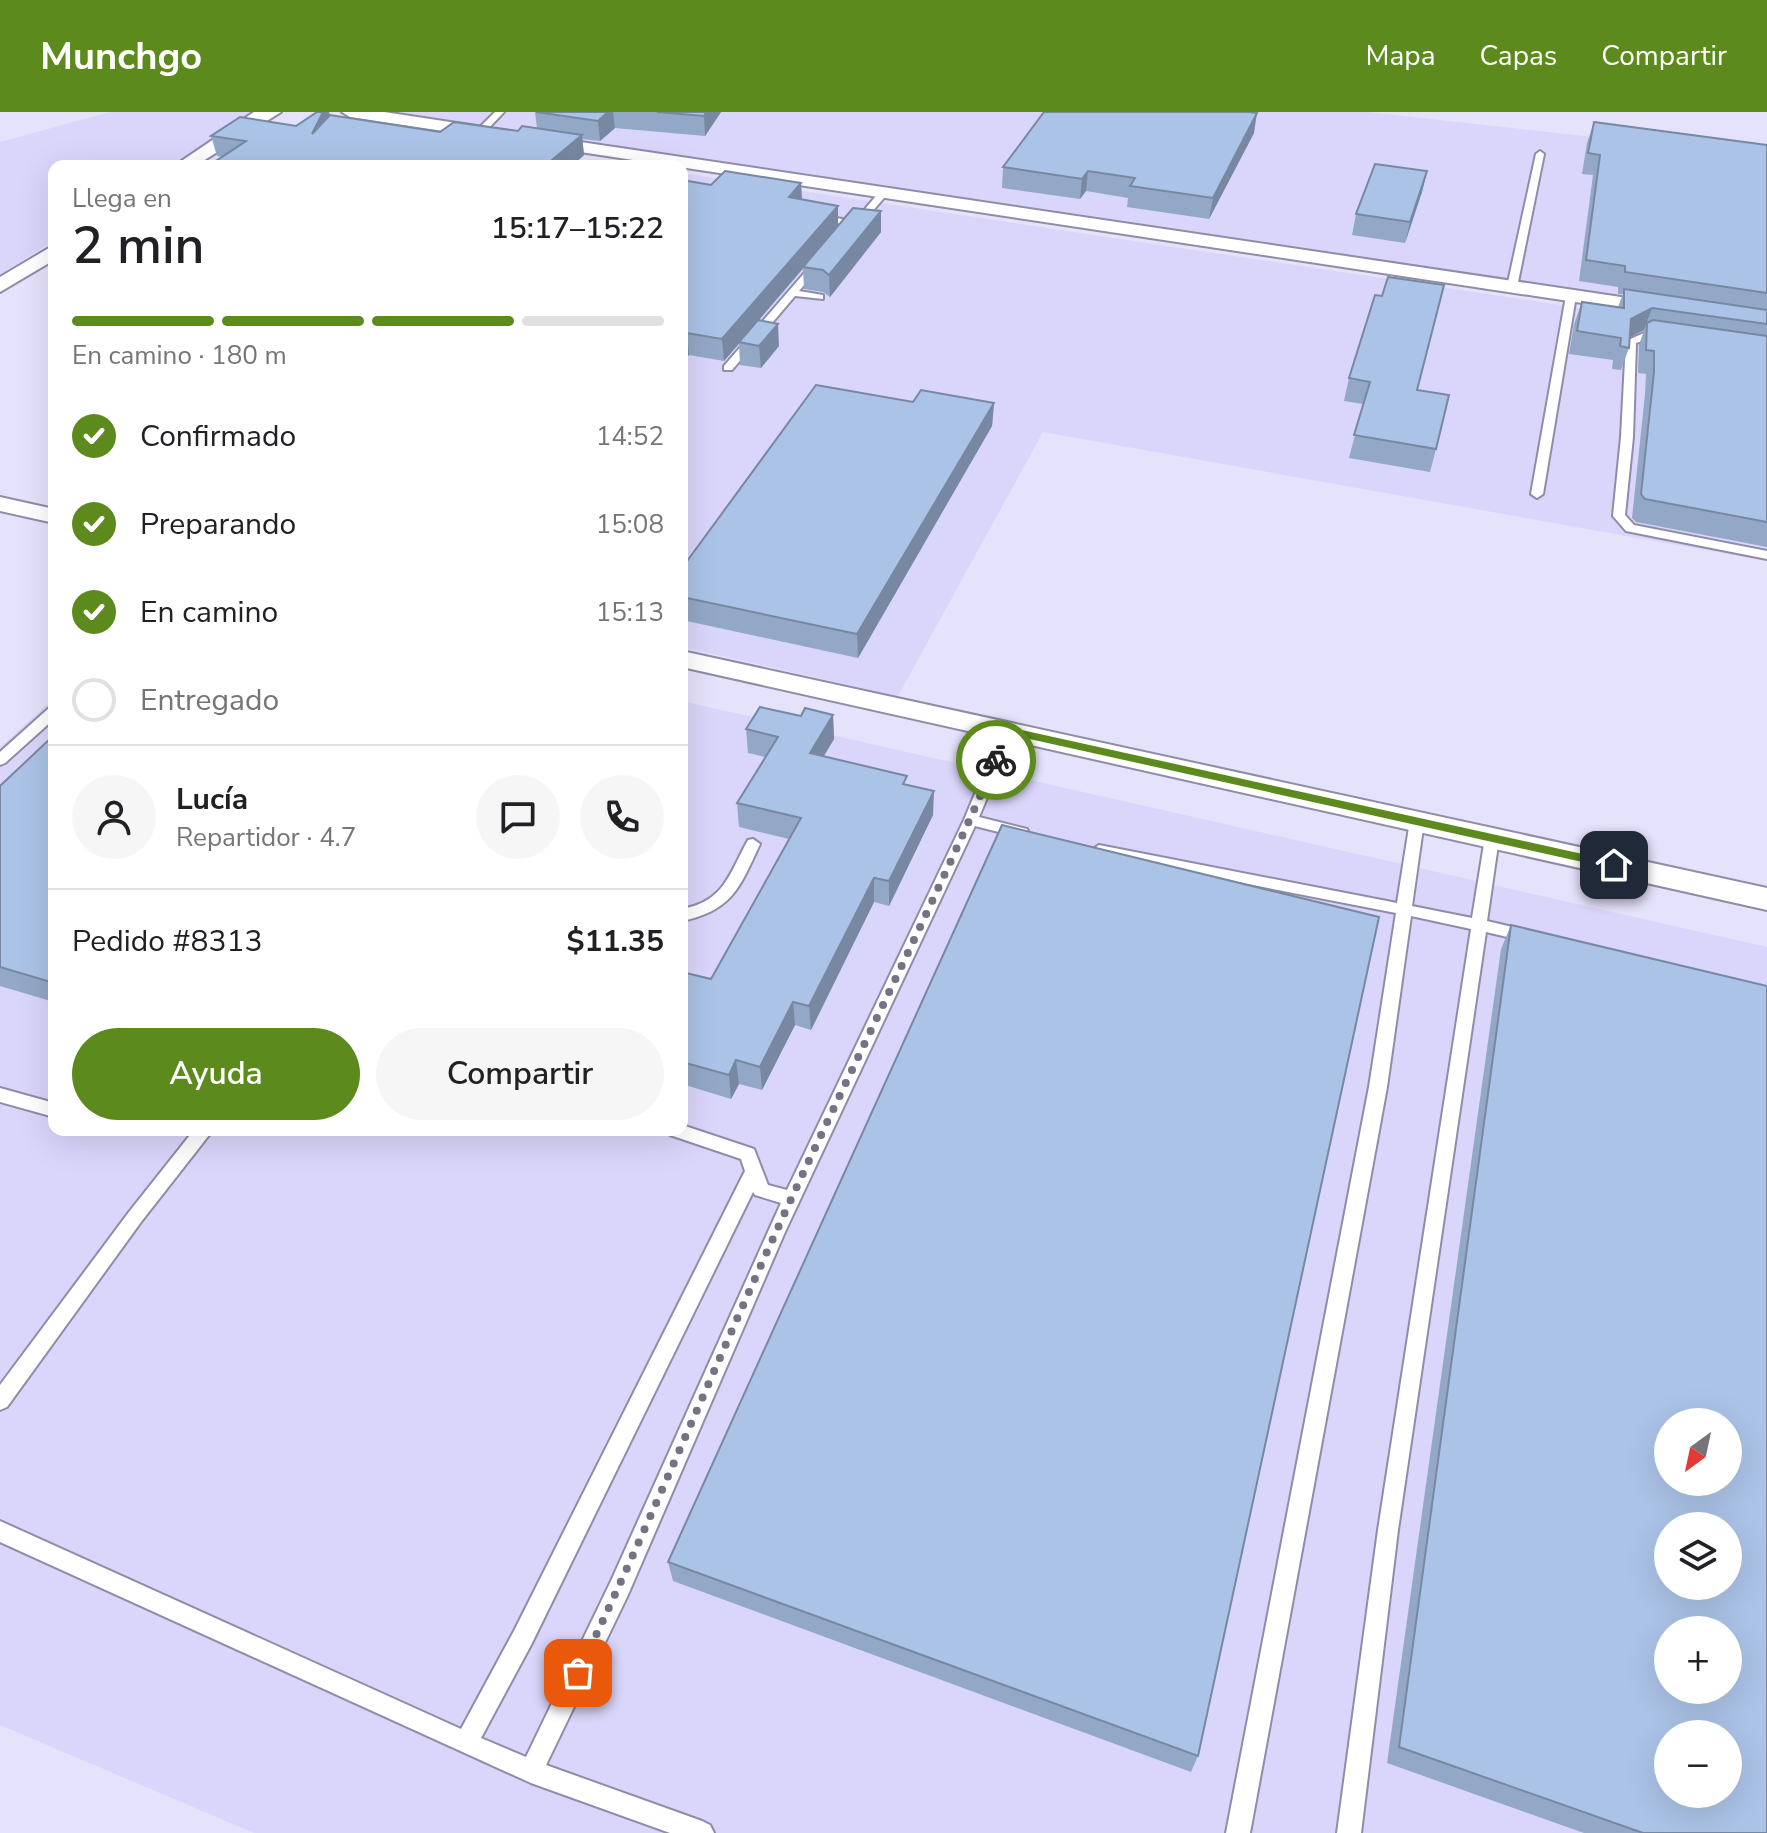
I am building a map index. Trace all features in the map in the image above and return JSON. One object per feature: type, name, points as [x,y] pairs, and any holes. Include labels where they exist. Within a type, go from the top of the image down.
[{"type":"street","points":[[192,160],[260,116],[273,112]]},
{"type":"street","points":[[350,112],[672,160]]},
{"type":"street","points":[[688,162],[1676,311]]},
{"type":"street","points":[[0,286],[48,255]]},
{"type":"street","points":[[0,504],[48,515]]},
{"type":"street","points":[[688,660],[1767,899]]},
{"type":"lane","points":[[480,132],[500,112]]},
{"type":"lane","points":[[1512,287],[1540,154]]},
{"type":"lane","points":[[799,215],[857,224],[884,192]]},
{"type":"lane","points":[[840,235],[850,223]]},
{"type":"lane","points":[[728,368],[821,258]]},
{"type":"lane","points":[[793,293],[819,297]]},
{"type":"lane","points":[[1537,494],[1571,296]]},
{"type":"lane","points":[[1675,340],[1644,336],[1631,341],[1627,437],[1619,516],[1630,528],[1767,555]]},
{"type":"lane","points":[[0,760],[48,716]]},
{"type":"lane","points":[[531,1771],[619,1589],[791,1199],[971,820],[1008,731]]},
{"type":"lane","points":[[971,820],[1036,836]]},
{"type":"lane","points":[[1238,1833],[1378,1087],[1417,821]]},
{"type":"lane","points":[[1349,1833],[1388,1530],[1492,838]]},
{"type":"lane","points":[[688,914],[706,912],[727,897],[753,844]]},
{"type":"lane","points":[[1081,846],[1286,888],[1406,908],[1539,939]]},
{"type":"lane","points":[[0,1095],[48,1108]]},
{"type":"lane","points":[[688,1134],[748,1154],[761,1190],[791,1199]]},
{"type":"lane","points":[[0,1401],[135,1217],[199,1136]]},
{"type":"lane","points":[[466,1743],[523,1637],[753,1174]]},
{"type":"lane","points":[[0,1531],[531,1771],[702,1833]]},
{"type":"shaded area","points":[[110,112],[255,112],[178,160],[48,160],[48,244],[0,275],[0,142]]},
{"type":"shaded area","points":[[382,112],[1367,112],[1767,156],[1767,321]]},
{"type":"shaded area","points":[[688,174],[1767,336],[1767,561],[1043,432],[898,696],[688,648]]},
{"type":"shaded area","points":[[688,702],[1767,947],[1767,1833],[254,1833],[0,1725],[0,747],[48,703],[48,1136],[688,1136]]},
{"type":"building","points":[[317,112],[323,112],[312,134],[330,115],[440,132],[454,122],[518,131],[522,126],[582,135],[552,160],[218,160],[246,141],[211,136],[240,117],[296,126]]},
{"type":"building","points":[[536,112],[608,112],[598,121]]},
{"type":"building","points":[[657,112],[706,112],[704,116]]},
{"type":"building","points":[[1044,112],[1257,113],[1213,198],[1130,186],[1135,178],[1088,171],[1082,179],[1003,167]]},
{"type":"building","points":[[1594,122],[1767,145],[1767,293],[1625,272],[1625,266],[1586,260],[1600,155],[1588,153]]},
{"type":"building","points":[[1375,164],[1427,171],[1410,222],[1356,214]]},
{"type":"building","points":[[725,171],[801,183],[789,197],[838,206],[722,339],[688,333],[688,181],[711,185]]},
{"type":"building","points":[[853,208],[881,211],[829,275],[823,270],[803,267]]},
{"type":"building","points":[[1388,277],[1444,285],[1417,390],[1449,395],[1436,449],[1354,435],[1370,382],[1349,378],[1375,295],[1382,296]]},
{"type":"building","points":[[1624,289],[1767,310],[1767,324],[1652,308],[1631,319],[1629,348],[1620,346],[1621,338],[1577,331],[1582,302],[1624,308]]},
{"type":"building","points":[[758,320],[778,324],[759,346],[739,342]]},
{"type":"building","points":[[1653,320],[1767,336],[1767,522],[1645,499],[1641,494],[1654,372],[1654,351],[1646,350],[1647,323]]},
{"type":"building","points":[[816,385],[913,402],[921,390],[994,403],[857,634],[688,598],[688,560]]},
{"type":"building","points":[[760,707],[801,716],[805,708],[833,715],[810,753],[907,776],[903,784],[934,791],[889,881],[874,878],[809,1006],[793,1002],[760,1067],[736,1060],[729,1075],[688,1064],[688,973],[711,979],[801,818],[737,803],[778,737],[746,729]]},
{"type":"building","points":[[48,741],[48,981],[0,967],[0,786]]},
{"type":"building","points":[[1002,825],[1379,917],[1198,1756],[668,1562]]},
{"type":"building","points":[[1511,925],[1767,986],[1767,1833],[1643,1833],[1399,1747]]},
{"type":"way so far","points":[[578,1673],[619,1589],[776,1232],[924,922],[996,760]]},
{"type":"route","points":[[996,760],[1008,731],[1614,865]]}]
